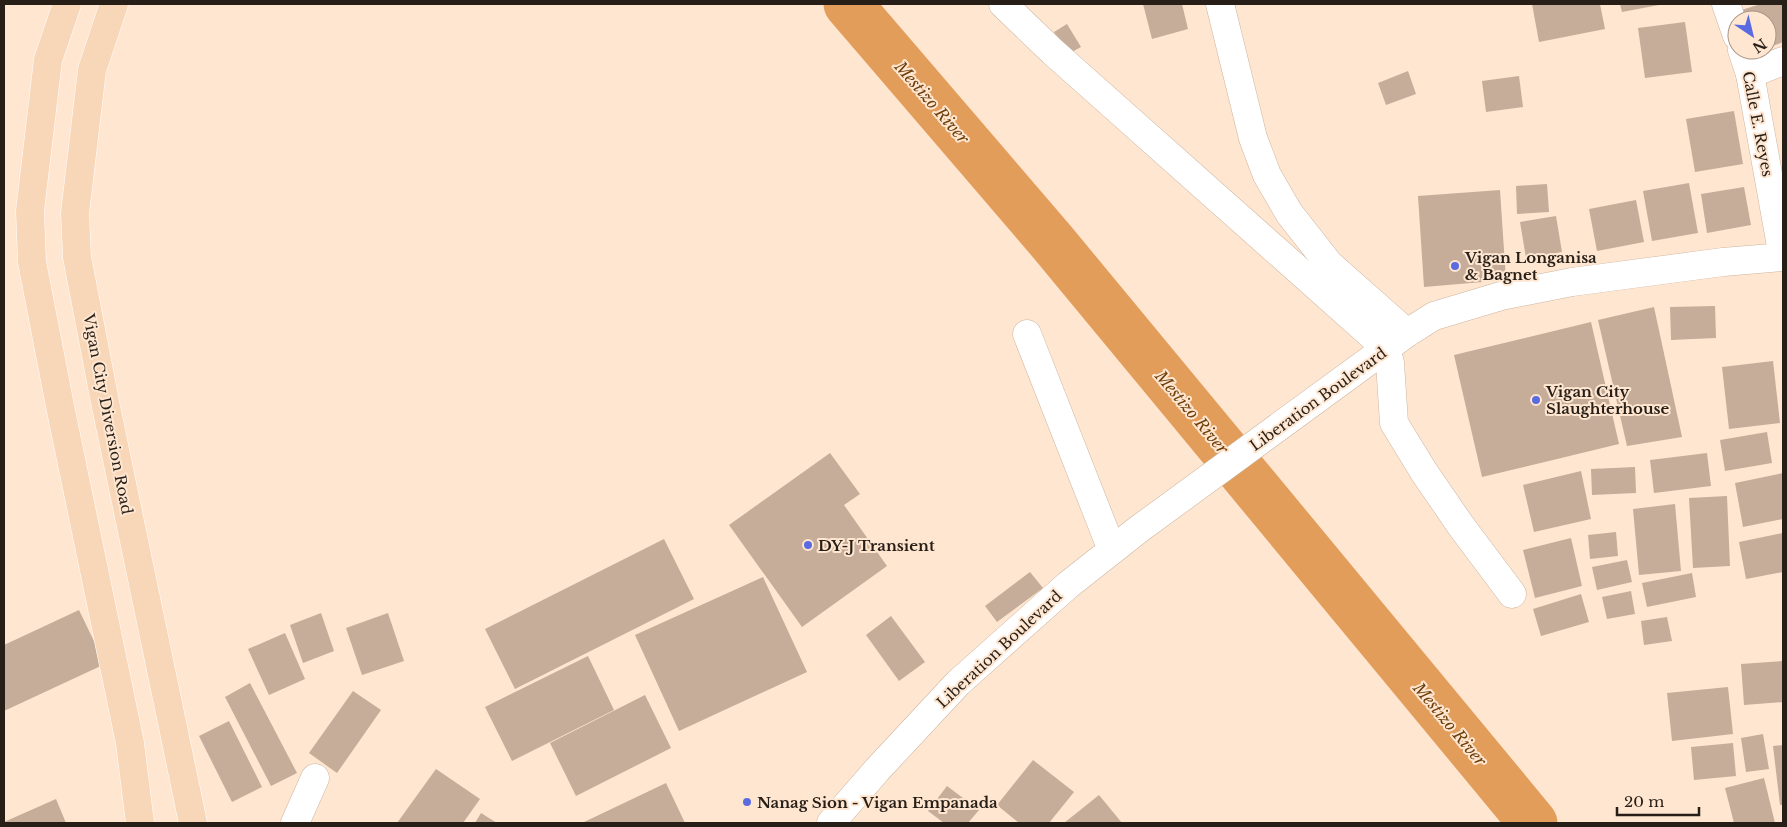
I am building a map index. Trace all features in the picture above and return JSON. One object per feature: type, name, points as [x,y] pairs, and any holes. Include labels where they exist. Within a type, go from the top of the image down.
[{"type":"main road","points":[[67,4],[48,60],[30,211],[32,262],[130,743],[140,823]]},
{"type":"main road","name":"Vigan City Diversion Road","points":[[114,4],[92,70],[75,213],[77,257],[105,402],[193,823]]},
{"type":"street","points":[[1003,4],[1053,52],[1397,341]]},
{"type":"street","points":[[1220,4],[1253,138],[1267,175],[1288,213],[1329,264],[1397,341]]},
{"type":"street","points":[[1746,62],[1783,61]]},
{"type":"street","name":"Calle E. Reyes","points":[[1746,62],[1783,257]]},
{"type":"street","name":"Liberation Boulevard","points":[[831,823],[958,683],[1068,586],[1139,529],[1434,316],[1501,296],[1563,284],[1723,262],[1783,257]]},
{"type":"street","points":[[1028,334],[1112,550]]},
{"type":"street","points":[[1397,341],[1390,363],[1394,423],[1445,503],[1512,594]]},
{"type":"street","points":[[295,823],[315,778]]},
{"type":"building","points":[[1143,4],[1182,4],[1188,29],[1152,39]]},
{"type":"building","points":[[1532,4],[1600,4],[1605,29],[1539,42]]},
{"type":"building","points":[[1620,4],[1658,4],[1659,5],[1622,12]]},
{"type":"building","points":[[1761,4],[1783,4],[1783,42],[1777,44],[1777,10],[1742,10]]},
{"type":"building","points":[[1685,22],[1692,72],[1645,78],[1638,28]]},
{"type":"building","points":[[1067,24],[1081,47],[1068,54],[1054,32]]},
{"type":"building","points":[[1408,71],[1416,94],[1386,105],[1378,83]]},
{"type":"building","points":[[1519,76],[1523,107],[1486,112],[1482,81]]},
{"type":"building","points":[[1734,111],[1743,164],[1695,172],[1686,119]]},
{"type":"building","points":[[1689,183],[1698,233],[1652,241],[1643,191]]},
{"type":"building","points":[[1547,184],[1549,212],[1517,214],[1516,186]]},
{"type":"building","points":[[1744,187],[1751,225],[1707,233],[1701,194]]},
{"type":"building","points":[[1500,190],[1506,280],[1424,287],[1418,196]]},
{"type":"building","points":[[1636,200],[1644,242],[1597,251],[1589,209]]},
{"type":"building","points":[[1556,216],[1562,252],[1526,258],[1520,222]]},
{"type":"building","points":[[1715,306],[1716,338],[1671,340],[1670,307]]},
{"type":"building","points":[[1654,307],[1682,437],[1627,446],[1598,320]]},
{"type":"building","name":"Vigan City Slaughterhouse","points":[[1591,322],[1619,444],[1482,477],[1454,355]]},
{"type":"building","points":[[1773,361],[1780,423],[1729,429],[1722,367]]},
{"type":"building","points":[[1767,432],[1772,463],[1725,471],[1720,440]]},
{"type":"building","name":"DY-J Transient","points":[[830,453],[860,494],[844,505],[887,566],[802,627],[729,525]]},
{"type":"building","points":[[1707,453],[1711,486],[1654,493],[1650,460]]},
{"type":"building","points":[[1635,467],[1636,493],[1592,495],[1591,469]]},
{"type":"building","points":[[1581,471],[1591,519],[1534,532],[1523,485]]},
{"type":"building","points":[[1783,473],[1783,519],[1743,527],[1735,483]]},
{"type":"building","points":[[1727,496],[1730,566],[1693,568],[1689,498]]},
{"type":"building","points":[[1675,504],[1681,571],[1639,575],[1633,509]]},
{"type":"building","points":[[1616,532],[1618,556],[1590,559],[1588,535]]},
{"type":"building","points":[[1783,533],[1783,572],[1746,579],[1739,542]]},
{"type":"building","points":[[1571,538],[1582,586],[1535,598],[1523,550]]},
{"type":"building","points":[[664,539],[694,599],[515,689],[485,629]]},
{"type":"building","points":[[1627,560],[1632,582],[1597,590],[1592,567]]},
{"type":"building","points":[[1030,572],[1043,588],[997,622],[985,606]]},
{"type":"building","points":[[1692,573],[1696,597],[1647,607],[1642,583]]},
{"type":"building","points":[[763,577],[807,672],[679,731],[635,635]]},
{"type":"building","points":[[1631,591],[1635,614],[1607,619],[1602,597]]},
{"type":"building","points":[[1581,594],[1589,622],[1541,636],[1533,609]]},
{"type":"building","points":[[79,610],[105,664],[4,711],[4,645]]},
{"type":"building","points":[[321,613],[334,651],[303,663],[290,625]]},
{"type":"building","points":[[388,613],[404,661],[362,675],[346,628]]},
{"type":"building","points":[[891,616],[925,662],[899,681],[866,635]]},
{"type":"building","points":[[1667,617],[1672,641],[1644,645],[1641,621]]},
{"type":"building","points":[[285,633],[305,679],[269,695],[248,649]]},
{"type":"building","points":[[588,656],[614,710],[512,761],[485,707]]},
{"type":"building","points":[[1783,661],[1783,702],[1744,705],[1741,664]]},
{"type":"building","points":[[250,683],[297,773],[271,786],[225,697]]},
{"type":"building","points":[[1728,687],[1733,734],[1672,741],[1667,693]]},
{"type":"building","points":[[353,691],[381,710],[337,773],[309,753]]},
{"type":"building","points":[[645,695],[671,748],[576,796],[550,743]]},
{"type":"building","points":[[229,721],[262,787],[232,802],[199,736]]},
{"type":"building","points":[[1763,734],[1769,769],[1746,772],[1741,738]]},
{"type":"building","points":[[1733,743],[1736,776],[1694,780],[1691,747]]},
{"type":"building","points":[[1783,745],[1783,805],[1780,805],[1773,746]]},
{"type":"building","points":[[1033,760],[1074,792],[1049,823],[1019,823],[997,805]]},
{"type":"building","points":[[436,769],[480,799],[463,823],[397,823]]},
{"type":"building","points":[[1764,778],[1775,823],[1734,823],[1725,788]]},
{"type":"building","points":[[666,783],[685,823],[582,823]]},
{"type":"building","points":[[947,786],[979,810],[968,823],[944,823],[928,811]]},
{"type":"building","points":[[1099,795],[1122,823],[1064,823]]},
{"type":"building","points":[[56,799],[66,823],[4,823],[4,822]]},
{"type":"building","points":[[481,813],[497,823],[475,823]]},
{"type":"waterway","name":"Mestizo River","points":[[848,4],[1053,243],[1533,823]]},
{"type":"place","name":"Vigan Longanisa & Bagnet","points":[[1455,266]]},
{"type":"place","name":"Vigan City Slaughterhouse","points":[[1536,400]]},
{"type":"place","name":"DY-J Transient","points":[[808,545]]},
{"type":"place","name":"Nanag Sion - Vigan Empanada","points":[[747,802]]}]
